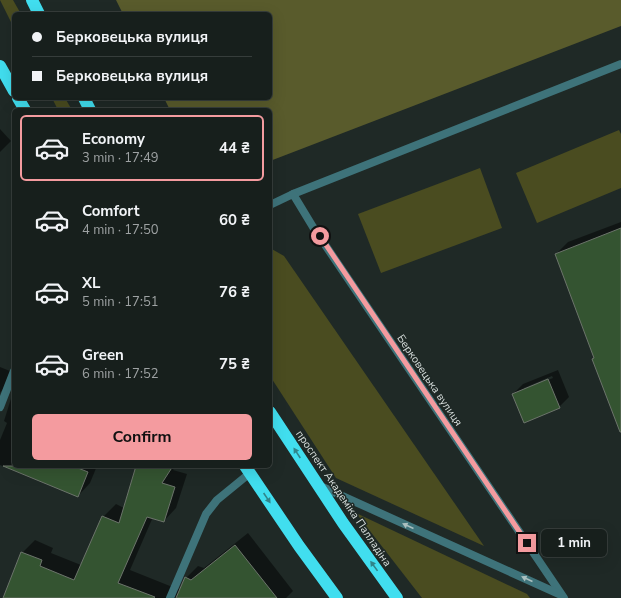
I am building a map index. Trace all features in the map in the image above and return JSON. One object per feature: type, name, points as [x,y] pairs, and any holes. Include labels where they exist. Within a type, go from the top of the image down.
[{"type":"highway","points":[[32,0],[39,12]]},
{"type":"highway","points":[[0,66],[12,87]]},
{"type":"highway","name":"проспект Академіка Палладіна","points":[[272,415],[343,523],[396,598]]},
{"type":"highway","points":[[247,470],[337,598]]},
{"type":"street","points":[[272,204],[293,194],[621,64]]},
{"type":"street","name":"Берковецька вулиця","points":[[293,194],[313,227],[563,597]]},
{"type":"street","points":[[0,407],[12,376]]},
{"type":"street","points":[[170,598],[206,514],[217,500],[247,470]]},
{"type":"street","points":[[318,485],[563,597]]},
{"type":"green space","points":[[0,0],[13,0],[20,12],[12,12],[12,24]]},
{"type":"green space","points":[[116,0],[621,0],[621,26],[272,160],[272,108],[169,108],[165,100],[272,100],[272,12],[122,12]]},
{"type":"green space","points":[[53,100],[66,100],[71,108],[57,108]]},
{"type":"green space","points":[[619,130],[621,134],[621,188],[537,223],[516,173]]},
{"type":"green space","points":[[480,168],[502,228],[381,273],[358,214]]},
{"type":"green space","points":[[272,249],[284,256],[484,546],[336,478],[272,379]]},
{"type":"green space","points":[[356,513],[527,594],[530,598],[422,598]]},
{"type":"building","points":[[621,228],[620,432],[592,359],[594,358],[555,254]]},
{"type":"building","points":[[548,379],[560,408],[524,423],[512,394]]},
{"type":"building","points":[[3,466],[12,466],[12,468],[78,468],[88,472],[78,497]]},
{"type":"building","points":[[135,468],[172,468],[162,483],[175,487],[164,522],[147,517],[118,583],[155,597],[154,598],[3,598],[21,552],[42,560],[40,566],[74,580],[102,516],[119,523]]},
{"type":"building","points":[[235,545],[277,598],[176,598],[185,577],[191,580]]},
{"type":"route","points":[[320,236],[527,543]]}]
